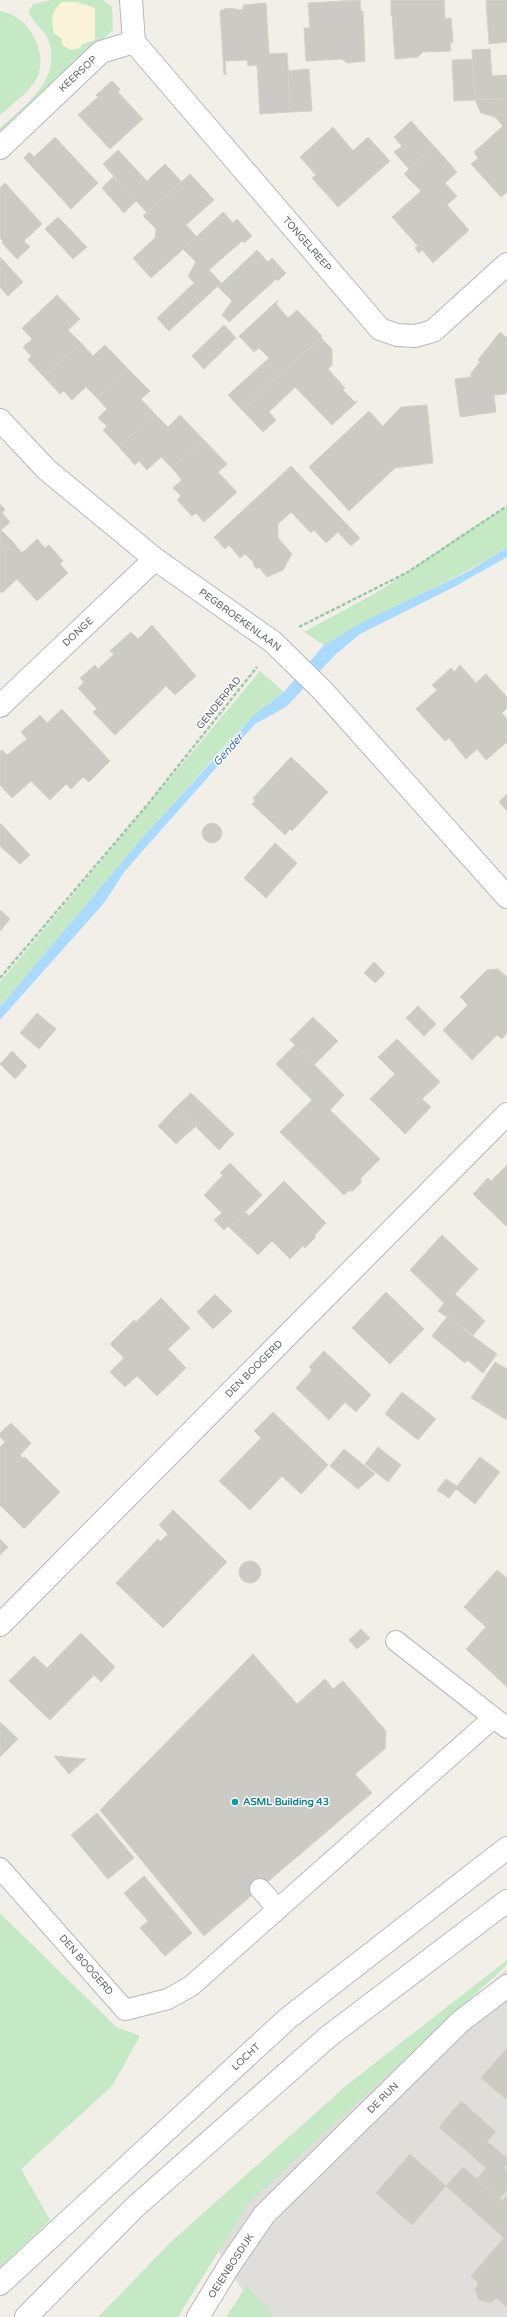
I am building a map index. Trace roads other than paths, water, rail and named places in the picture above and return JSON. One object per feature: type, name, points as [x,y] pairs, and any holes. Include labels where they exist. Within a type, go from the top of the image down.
[{"type":"street","points":[[130,0],[134,42]]},
{"type":"street","name":"KEERSOP","points":[[0,148],[101,52],[134,42]]},
{"type":"street","name":"TONGELREEP","points":[[134,42],[380,329],[397,335],[415,336],[433,331],[507,264]]},
{"type":"street","name":"PEGBROEKENLAAN","points":[[0,420],[48,470],[155,559],[273,642],[290,658],[323,691],[507,898]]},
{"type":"street","name":"DONGE","points":[[0,706],[155,559]]},
{"type":"street","name":"DEN BOOGERD","points":[[0,1625],[507,1114]]},
{"type":"street","name":"LOCHT","points":[[0,2284],[287,2019],[507,1848]]},
{"type":"street","points":[[26,2317],[135,2207],[323,2041],[507,1901]]},
{"type":"street","name":"DE RUN","points":[[264,2215],[461,2022],[507,1986]]},
{"type":"street","name":"OEIENBOSDIJK","points":[[198,2317],[229,2266],[264,2215]]},
{"type":"lane","points":[[260,1889],[278,1909],[500,1724],[396,1641]]},
{"type":"lane","name":"DEN BOOGERD","points":[[0,1868],[125,2010],[168,1999],[191,1986],[278,1909]]},
{"type":"water","name":"Gender","points":[[507,548],[507,557],[454,587],[360,634],[335,655],[286,707],[255,724],[125,871],[104,903],[0,1020],[0,1007],[138,843],[255,714],[284,692],[324,645],[363,622],[467,572]]},
{"type":"place","name":"ASML Building 43","points":[[235,1802]]}]
